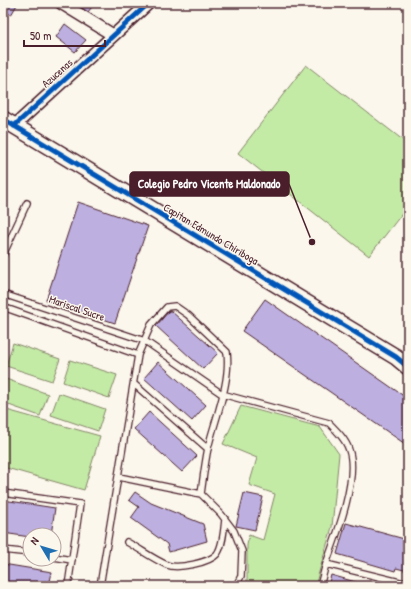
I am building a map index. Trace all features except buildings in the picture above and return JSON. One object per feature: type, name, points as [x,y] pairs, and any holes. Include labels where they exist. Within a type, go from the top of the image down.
[{"type":"street","points":[[61,3],[113,35]]},
{"type":"street","name":"Azucenas","points":[[8,123],[149,3]]},
{"type":"street","name":"Capitan Edmundo Chiriboga","points":[[8,123],[389,353],[408,367]]},
{"type":"lane","points":[[3,255],[27,203]]},
{"type":"lane","name":"Mariscal Sucre","points":[[3,294],[145,341],[222,394],[329,423],[340,434],[346,444],[349,450],[352,468],[344,515],[326,564],[320,586]]},
{"type":"lane","points":[[100,586],[138,355],[151,325],[167,307],[175,306],[188,315],[227,352],[228,363],[208,449],[201,494]]},
{"type":"lane","points":[[3,307],[138,355]]},
{"type":"lane","points":[[134,384],[208,449]]},
{"type":"lane","points":[[118,477],[201,494],[225,519],[234,531],[242,551],[242,576],[236,586]]},
{"type":"lane","points":[[3,493],[80,504],[68,586]]},
{"type":"lane","points":[[127,542],[168,565],[182,566],[205,562],[217,554],[222,540],[225,519]]},
{"type":"lane","points":[[3,550],[22,553]]},
{"type":"lane","points":[[62,558],[72,560]]},
{"type":"lane","points":[[326,564],[408,584]]},
{"type":"green space","points":[[306,65],[408,144],[408,206],[369,256],[238,153]]},
{"type":"green space","points":[[13,343],[60,359],[52,381],[6,366]]},
{"type":"green space","points":[[70,360],[117,375],[109,398],[63,382]]},
{"type":"green space","points":[[3,378],[48,394],[40,416],[3,403]]},
{"type":"green space","points":[[59,393],[105,409],[98,431],[51,415]]},
{"type":"green space","points":[[241,406],[320,427],[339,454],[332,527],[315,586],[243,586],[247,582],[247,545],[249,535],[263,540],[275,494],[249,485],[257,458],[223,444]]},
{"type":"green space","points":[[3,409],[100,436],[84,490],[3,467]]},
{"type":"cycle path","points":[[14,126],[149,3]]},
{"type":"cycle path","points":[[3,119],[396,357],[408,367]]},
{"type":"place","name":"Colegio Pedro Vicente Maldonado","points":[[312,242]]}]
